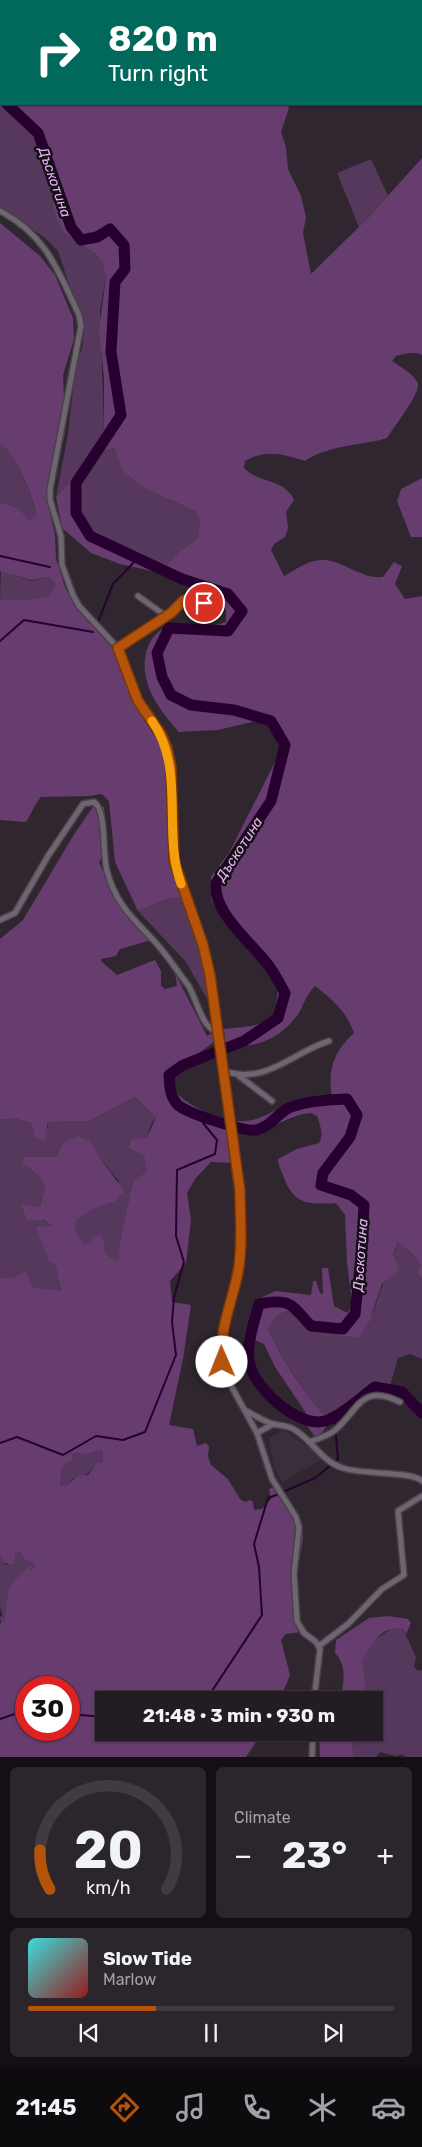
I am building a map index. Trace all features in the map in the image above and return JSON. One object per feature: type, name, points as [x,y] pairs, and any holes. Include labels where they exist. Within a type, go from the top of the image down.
[{"type":"street","points":[[0,211],[31,231],[46,248],[79,315],[81,326],[80,339],[69,383],[50,489],[50,500],[61,536],[62,565],[71,590],[79,606],[118,648],[138,701],[161,734],[167,748],[171,767],[174,861],[203,945],[210,975],[240,1191],[241,1227],[238,1271],[222,1332],[221,1351],[224,1371],[257,1433],[272,1478],[296,1518],[299,1528],[294,1574],[296,1621],[304,1634],[319,1646]]},
{"type":"street","points":[[138,596],[166,616]]},
{"type":"street","points":[[118,648],[166,616],[184,600],[204,603],[216,608]]},
{"type":"street","points":[[0,920],[15,912],[48,856],[83,804],[94,802],[98,805],[103,815],[105,864],[114,895],[121,906],[171,960],[194,996],[206,1025],[217,1032]]},
{"type":"street","points":[[239,1076],[275,1068],[311,1046],[329,1041]]},
{"type":"street","points":[[223,1072],[239,1076],[272,1101]]},
{"type":"street","points":[[309,1442],[336,1430],[350,1410],[367,1398],[382,1395],[400,1402]]},
{"type":"street","points":[[244,1410],[273,1424],[293,1428],[322,1456],[342,1468],[367,1473],[411,1475],[422,1482]]},
{"type":"street","points":[[257,1433],[273,1424]]},
{"type":"street","points":[[315,1691],[319,1646],[348,1624],[382,1589],[404,1574],[398,1511],[422,1496]]},
{"type":"street","points":[[312,1757],[313,1741]]},
{"type":"shaded area","points":[[0,105],[286,105],[289,108],[281,132],[286,147],[288,169],[301,196],[306,217],[303,233],[311,274],[367,219],[422,158],[422,355],[416,353],[396,356],[392,361],[411,374],[418,384],[411,403],[387,438],[334,449],[305,461],[275,454],[260,455],[245,461],[244,468],[257,477],[278,484],[290,493],[294,500],[286,512],[288,528],[285,537],[274,544],[271,550],[284,576],[307,563],[323,560],[338,563],[367,575],[383,577],[394,562],[402,566],[395,584],[405,599],[422,596],[422,1279],[417,1272],[421,1266],[417,1258],[398,1242],[393,1254],[399,1269],[382,1284],[369,1322],[359,1337],[340,1336],[286,1311],[276,1317],[268,1330],[296,1378],[330,1421],[317,1440],[307,1425],[310,1419],[275,1367],[264,1344],[252,1339],[249,1332],[257,1300],[275,1291],[311,1295],[313,1281],[316,1281],[320,1293],[323,1294],[322,1268],[328,1268],[334,1306],[348,1313],[352,1301],[347,1263],[345,1215],[336,1203],[312,1203],[297,1198],[287,1184],[278,1162],[278,1159],[297,1149],[319,1143],[321,1133],[317,1116],[311,1113],[303,1114],[262,1130],[247,1133],[240,1132],[238,1121],[263,1117],[295,1101],[307,1098],[319,1098],[333,1103],[331,1073],[333,1065],[340,1049],[354,1033],[347,1018],[338,1006],[315,986],[292,1022],[276,1035],[257,1044],[247,1046],[225,1045],[224,1029],[252,1026],[274,1019],[279,983],[256,948],[229,923],[212,902],[210,889],[211,877],[230,851],[280,752],[277,727],[268,718],[218,730],[179,732],[164,714],[151,693],[145,671],[148,647],[157,633],[170,626],[209,626],[226,622],[226,610],[215,597],[152,571],[120,564],[91,553],[62,528],[56,497],[70,482],[104,429],[104,377],[99,329],[106,278],[103,264],[96,254],[64,233],[57,219],[53,205],[58,178],[53,169],[47,141],[33,126],[12,112],[0,107]],"holes":[[[115,448],[123,471],[145,488],[196,512],[200,523],[197,539],[179,552],[166,566],[104,545],[79,520],[75,510],[80,480],[97,456],[105,450]]]},
{"type":"shaded area","points":[[0,107],[19,116],[44,136],[49,146],[53,169],[58,178],[55,188],[64,233],[96,254],[103,264],[106,278],[100,310],[104,429],[70,482],[56,497],[68,434],[76,363],[82,349],[84,330],[58,251],[45,238],[0,207]]},
{"type":"shaded area","points":[[371,159],[388,196],[359,227],[337,173]]},
{"type":"shaded area","points":[[0,223],[40,256],[55,275],[73,318],[74,339],[63,375],[65,415],[48,485],[48,504],[55,535],[56,559],[65,587],[72,600],[113,648],[135,705],[161,746],[173,801],[172,859],[183,897],[167,899],[138,911],[115,862],[109,801],[102,794],[41,797],[26,822],[0,820],[0,600],[27,600],[48,596],[55,587],[54,580],[48,577],[31,580],[0,571],[0,502],[18,508],[30,521],[36,515],[32,498],[18,466],[12,456],[0,444]]},
{"type":"shaded area","points":[[0,444],[12,456],[28,488],[36,516],[30,522],[18,508],[0,502]]},
{"type":"shaded area","points":[[115,448],[170,500],[196,512],[200,523],[197,539],[179,552],[166,566],[104,545],[79,520],[75,510],[80,480],[98,456],[105,450]]},
{"type":"shaded area","points":[[422,478],[422,537],[411,537],[397,501],[401,489]]},
{"type":"shaded area","points":[[1,570],[31,581],[47,577],[54,579],[55,587],[48,596],[27,600],[0,600]]},
{"type":"shaded area","points":[[94,805],[104,807],[106,847],[99,863],[128,916],[154,943],[148,941],[120,949],[116,956],[101,959],[101,961],[117,975],[155,960],[161,971],[161,986],[165,989],[177,986],[175,973],[207,1036],[214,1032],[215,1041],[186,1063],[170,1071],[168,1080],[178,1095],[193,1106],[227,1119],[232,1163],[211,1162],[195,1179],[187,1193],[191,1220],[186,1263],[170,1281],[172,1302],[191,1305],[183,1359],[169,1425],[193,1429],[197,1446],[206,1443],[209,1447],[208,1456],[211,1465],[228,1479],[240,1499],[245,1502],[250,1500],[253,1502],[254,1510],[262,1509],[271,1499],[269,1489],[280,1485],[302,1522],[303,1539],[296,1578],[294,1617],[302,1632],[286,1634],[281,1640],[290,1675],[284,1691],[95,1691],[95,1741],[257,1741],[246,1757],[0,1757],[0,1624],[5,1620],[8,1594],[13,1583],[30,1565],[31,1571],[35,1566],[31,1562],[26,1561],[20,1552],[15,1552],[15,1562],[12,1565],[3,1562],[0,1554],[0,1278],[14,1278],[26,1271],[32,1287],[61,1291],[55,1264],[49,1261],[36,1227],[52,1226],[44,1220],[27,1220],[21,1204],[40,1207],[45,1188],[39,1176],[23,1164],[23,1157],[56,1157],[63,1143],[78,1136],[91,1142],[100,1158],[125,1192],[119,1195],[116,1201],[93,1209],[76,1221],[75,1230],[85,1245],[100,1234],[104,1241],[105,1254],[118,1261],[121,1234],[133,1182],[147,1171],[144,1156],[128,1147],[132,1139],[147,1137],[156,1118],[135,1097],[90,1121],[48,1122],[44,1141],[35,1138],[31,1123],[13,1118],[0,1120],[0,939],[23,920],[73,836]],"holes":[[[102,1450],[103,1462],[97,1463],[88,1475],[78,1476],[66,1486],[60,1484],[62,1468],[72,1460],[72,1455],[78,1453],[84,1455]]]},
{"type":"shaded area","points":[[183,897],[206,964],[210,1004],[186,962],[138,911],[167,899]]},
{"type":"shaded area","points":[[135,1097],[156,1118],[151,1124],[147,1137],[132,1139],[128,1146],[144,1156],[148,1171],[133,1182],[121,1234],[118,1261],[105,1254],[104,1241],[100,1235],[85,1245],[75,1230],[76,1221],[93,1209],[116,1201],[119,1181],[100,1158],[91,1142],[63,1143],[56,1157],[24,1157],[23,1164],[39,1176],[45,1188],[40,1207],[21,1204],[53,1227],[37,1227],[55,1264],[61,1292],[32,1287],[14,1278],[0,1278],[0,1120],[13,1118],[31,1123],[35,1138],[48,1127],[48,1122],[90,1121]]},
{"type":"shaded area","points":[[398,1242],[417,1258],[421,1266],[417,1272],[422,1279],[422,1359],[410,1354],[398,1358],[390,1386],[374,1387],[343,1413],[330,1421],[296,1378],[268,1330],[276,1317],[286,1311],[340,1336],[373,1312]]},
{"type":"shaded area","points":[[284,1430],[324,1458],[282,1482],[274,1467],[269,1438]]},
{"type":"shaded area","points":[[102,1450],[103,1462],[84,1477],[73,1479],[66,1486],[60,1484],[62,1468],[70,1462],[72,1455],[78,1453],[84,1455]]},
{"type":"shaded area","points":[[0,1546],[3,1562],[8,1565],[15,1557],[15,1552],[20,1552],[26,1561],[31,1562],[35,1566],[31,1572],[30,1566],[15,1582],[6,1618],[1,1626],[0,1616],[3,1617],[0,1607]]},
{"type":"shaded area","points":[[388,1616],[408,1619],[411,1623],[406,1634],[403,1629],[388,1630],[382,1633],[374,1642],[362,1660],[365,1691],[342,1691],[343,1667],[335,1653],[336,1640],[369,1618]]},
{"type":"shaded area","points":[[392,1628],[403,1629],[416,1657],[414,1667],[418,1671],[422,1670],[422,1757],[406,1757],[401,1754],[396,1756],[380,1752],[376,1757],[354,1757],[352,1741],[383,1741],[383,1691],[364,1691],[362,1660],[376,1639]]},
{"type":"shaded area","points":[[319,1741],[352,1741],[354,1757],[320,1757]]},
{"type":"waterway","name":"Дъскотина","points":[[8,105],[38,133],[71,227],[81,240],[97,237],[110,229],[124,245],[125,269],[115,282],[111,352],[121,415],[76,483],[76,513],[90,536],[182,579],[228,594],[242,611],[228,631],[169,628],[157,653],[162,677],[171,695],[191,705],[234,710],[271,721],[285,745],[271,801],[216,883],[216,894],[220,905],[235,927],[269,966],[285,993],[278,1018],[244,1041],[183,1065],[169,1075],[171,1094],[174,1101],[182,1108],[203,1117],[250,1130],[264,1127],[289,1108],[314,1102],[347,1099],[357,1115],[350,1137],[323,1173],[321,1185],[351,1195],[364,1205],[362,1249],[355,1314],[343,1329],[311,1326],[289,1304],[284,1302],[259,1304],[249,1344],[251,1368],[255,1378],[272,1398],[294,1415],[306,1420],[318,1422],[328,1420],[347,1409],[375,1387],[402,1392],[422,1413]]},
{"type":"waterway","points":[[0,556],[50,567]]},
{"type":"waterway","points":[[98,622],[113,584],[137,559]]},
{"type":"waterway","points":[[0,641],[24,620],[93,632]]},
{"type":"waterway","points":[[0,1443],[17,1437],[63,1455],[96,1436],[123,1440],[145,1432],[176,1355],[172,1322],[174,1297],[184,1262],[176,1236],[177,1170],[215,1154],[217,1140],[203,1123],[202,1117]]},
{"type":"waterway","points":[[283,1492],[315,1478],[338,1459],[334,1416]]},
{"type":"waterway","points":[[212,1691],[262,1615],[259,1567],[254,1544],[268,1498],[279,1494]]},
{"type":"waterway","points":[[0,1719],[15,1714]]},
{"type":"waterway","points":[[80,1715],[95,1716]]},
{"type":"slow traffic","points":[[152,721],[161,734],[167,748],[171,767],[174,861],[181,884]]},
{"type":"route","points":[[204,603],[184,600],[171,613],[118,648],[138,701],[161,734],[167,748],[171,767],[174,861],[203,945],[210,975],[240,1191],[241,1227],[238,1271],[222,1332],[222,1362]]}]
